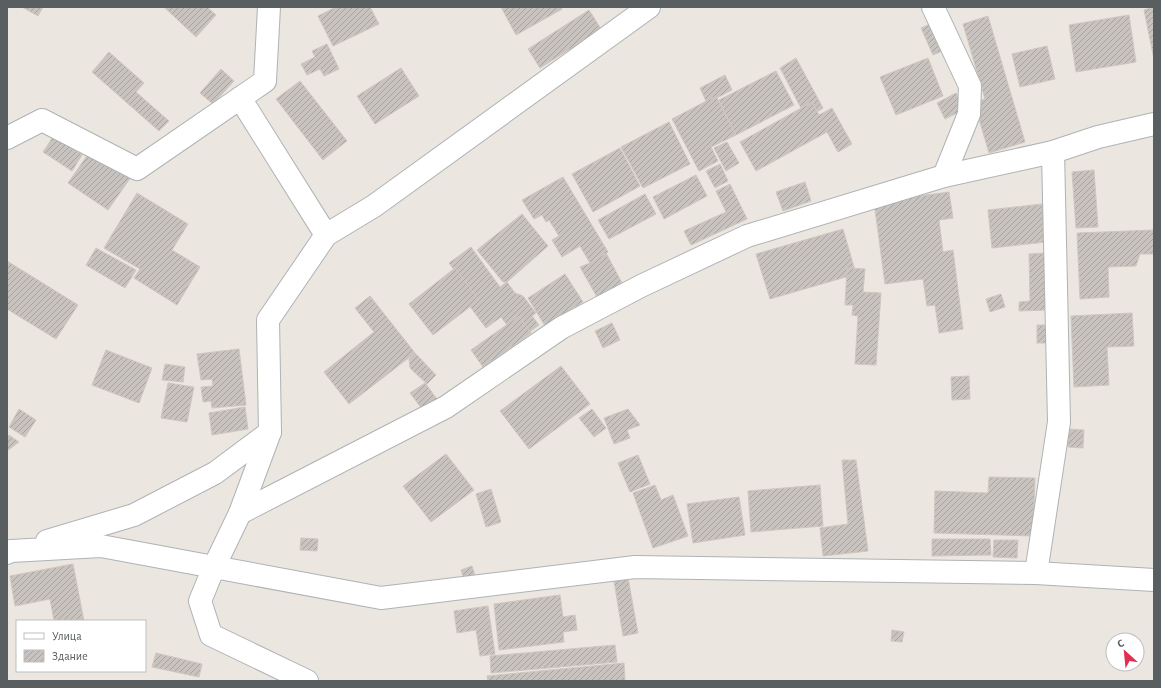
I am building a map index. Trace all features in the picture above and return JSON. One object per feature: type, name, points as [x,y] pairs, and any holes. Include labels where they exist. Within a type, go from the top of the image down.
[{"type":"street","points":[[7,138],[42,120],[137,169],[265,81],[269,7]]},
{"type":"street","points":[[307,681],[211,635],[200,601],[214,567],[240,514],[270,432],[268,320],[326,235],[374,206],[649,7]]},
{"type":"street","points":[[933,7],[970,86],[969,114],[944,176]]},
{"type":"street","points":[[240,98],[326,235]]},
{"type":"street","points":[[240,514],[446,407],[561,328],[641,286],[747,236],[944,176],[1053,152],[1098,137],[1154,124]]},
{"type":"street","points":[[1036,573],[1059,422],[1053,152]]},
{"type":"street","points":[[9,552],[134,515],[215,473],[270,432]]},
{"type":"street","points":[[9,552],[101,546],[380,598],[635,567],[1036,573],[1154,580]]},
{"type":"building","points":[[22,7],[43,7],[38,16]]},
{"type":"building","points":[[164,7],[207,7],[216,15],[196,37]]},
{"type":"building","points":[[336,7],[370,7],[379,24],[333,46],[318,16]]},
{"type":"building","points":[[501,7],[561,7],[562,9],[516,35]]},
{"type":"building","points":[[1154,7],[1154,59],[1144,10]]},
{"type":"building","points":[[589,10],[601,29],[540,68],[528,49]]},
{"type":"building","points":[[1129,15],[1136,62],[1076,72],[1069,25]]},
{"type":"building","points":[[988,16],[1025,142],[989,153],[974,102],[985,99],[963,24]]},
{"type":"building","points":[[937,21],[949,48],[933,55],[921,28]]},
{"type":"building","points":[[327,44],[339,69],[324,76],[320,69],[307,75],[301,64],[315,57],[312,51]]},
{"type":"building","points":[[1047,46],[1055,79],[1020,87],[1012,54]]},
{"type":"building","points":[[109,52],[144,83],[136,92],[169,121],[159,131],[92,72]]},
{"type":"building","points":[[796,58],[823,108],[817,112],[812,102],[801,108],[780,68]]},
{"type":"building","points":[[928,58],[943,96],[896,115],[880,77]]},
{"type":"building","points":[[401,68],[419,96],[375,124],[357,96]]},
{"type":"building","points":[[221,69],[234,81],[213,104],[200,93]]},
{"type":"building","points":[[776,71],[794,105],[736,135],[719,100]]},
{"type":"building","points":[[725,75],[732,90],[707,103],[700,88]]},
{"type":"building","points":[[300,81],[347,141],[323,160],[276,99]]},
{"type":"building","points":[[956,93],[965,109],[945,119],[937,103]]},
{"type":"building","points":[[716,96],[736,135],[711,147],[718,161],[699,171],[672,119]]},
{"type":"building","points":[[812,102],[819,115],[832,108],[852,144],[838,152],[827,132],[756,171],[740,142]]},
{"type":"building","points":[[669,122],[690,164],[643,188],[621,147]]},
{"type":"building","points":[[53,137],[82,155],[72,171],[43,152]]},
{"type":"building","points":[[727,142],[739,163],[726,171],[714,148]]},
{"type":"building","points":[[620,148],[640,186],[593,212],[572,174]]},
{"type":"building","points":[[91,150],[131,177],[108,210],[68,183]]},
{"type":"building","points":[[720,164],[728,181],[715,188],[706,171]]},
{"type":"building","points":[[1094,170],[1098,227],[1076,228],[1072,172]]},
{"type":"building","points":[[696,175],[707,196],[664,219],[653,197]]},
{"type":"building","points":[[563,177],[608,252],[590,263],[580,246],[562,257],[552,240],[559,236],[549,220],[546,222],[542,215],[534,219],[522,200]]},
{"type":"building","points":[[805,182],[811,201],[783,211],[776,192]]},
{"type":"building","points":[[730,184],[747,219],[691,245],[684,231],[726,212],[716,191]]},
{"type":"building","points":[[949,192],[953,218],[939,220],[943,252],[953,250],[963,329],[939,333],[935,305],[927,306],[923,279],[885,284],[874,202]]},
{"type":"building","points":[[137,193],[188,224],[172,250],[200,267],[177,305],[134,278],[140,269],[104,248]]},
{"type":"building","points":[[645,194],[656,214],[609,239],[598,220]]},
{"type":"building","points":[[1042,204],[1046,242],[992,248],[988,210]]},
{"type":"building","points":[[522,214],[548,246],[507,282],[503,282],[477,250]]},
{"type":"building","points":[[843,229],[856,274],[770,299],[756,254]]},
{"type":"building","points":[[1154,230],[1154,254],[1140,254],[1136,266],[1108,267],[1109,297],[1080,299],[1077,233]]},
{"type":"building","points":[[471,247],[500,287],[507,282],[515,293],[523,296],[536,313],[532,316],[539,325],[524,336],[516,325],[510,329],[501,317],[486,328],[468,304],[475,299],[449,263]]},
{"type":"building","points":[[96,248],[136,270],[125,288],[86,265]]},
{"type":"building","points":[[606,253],[622,283],[597,297],[580,267],[590,263]]},
{"type":"building","points":[[1046,253],[1048,310],[1019,311],[1019,302],[1030,301],[1029,254]]},
{"type":"building","points":[[7,261],[78,305],[56,339],[7,309]]},
{"type":"building","points":[[455,268],[479,300],[433,335],[409,304]]},
{"type":"building","points":[[847,268],[865,269],[863,292],[881,293],[876,365],[855,364],[858,316],[852,315],[853,305],[845,305]]},
{"type":"building","points":[[565,274],[583,302],[545,326],[528,298]]},
{"type":"building","points":[[1001,294],[1005,307],[990,312],[986,299]]},
{"type":"building","points":[[370,296],[415,353],[349,404],[324,372],[374,332],[355,308]]},
{"type":"building","points":[[1132,313],[1134,346],[1107,347],[1109,385],[1074,387],[1071,316]]},
{"type":"building","points":[[519,316],[531,333],[483,367],[471,350]]},
{"type":"building","points":[[612,323],[620,340],[603,348],[595,331]]},
{"type":"building","points":[[1037,325],[1050,325],[1050,343],[1037,343]]},
{"type":"building","points":[[239,349],[246,405],[212,408],[211,401],[203,402],[201,387],[213,386],[212,379],[201,380],[197,354]]},
{"type":"building","points":[[106,350],[152,368],[139,403],[92,385]]},
{"type":"building","points":[[415,353],[436,375],[427,384],[410,368],[409,359]]},
{"type":"building","points":[[165,364],[185,367],[183,382],[162,380]]},
{"type":"building","points":[[561,366],[590,404],[529,449],[500,411]]},
{"type":"building","points":[[969,376],[970,399],[952,400],[951,377]]},
{"type":"building","points":[[168,383],[194,387],[187,422],[161,418]]},
{"type":"building","points":[[425,383],[437,399],[422,409],[410,393]]},
{"type":"building","points":[[245,407],[248,429],[212,435],[209,413]]},
{"type":"building","points":[[19,409],[36,420],[25,437],[9,427]]},
{"type":"building","points":[[592,409],[606,428],[594,437],[579,418]]},
{"type":"building","points":[[628,409],[640,425],[627,430],[630,438],[614,444],[604,418]]},
{"type":"building","points":[[1068,429],[1084,430],[1083,448],[1068,447]]},
{"type":"building","points":[[9,435],[19,442],[7,451],[7,437]]},
{"type":"building","points":[[446,454],[474,490],[431,522],[403,486]]},
{"type":"building","points":[[638,455],[650,484],[630,492],[618,463]]},
{"type":"building","points":[[842,460],[856,460],[868,551],[823,556],[820,528],[848,524]]},
{"type":"building","points":[[989,477],[1035,478],[1033,536],[934,533],[935,491],[988,493]]},
{"type":"building","points":[[655,485],[661,500],[673,495],[688,536],[653,548],[633,493]]},
{"type":"building","points":[[820,485],[823,526],[751,532],[748,491]]},
{"type":"building","points":[[491,489],[501,522],[486,527],[476,494]]},
{"type":"building","points":[[739,497],[745,535],[693,543],[687,504]]},
{"type":"building","points":[[301,538],[318,539],[317,551],[300,550]]},
{"type":"building","points":[[932,539],[990,539],[991,555],[932,556]]},
{"type":"building","points":[[994,540],[1018,540],[1017,558],[993,557]]},
{"type":"building","points":[[73,564],[84,620],[54,620],[50,599],[15,606],[10,576]]},
{"type":"building","points":[[472,566],[476,579],[465,582],[461,570]]},
{"type":"building","points":[[628,578],[638,633],[623,636],[614,581]]},
{"type":"building","points":[[560,595],[563,617],[575,615],[577,630],[563,632],[564,642],[499,650],[494,604]]},
{"type":"building","points":[[488,606],[495,654],[480,656],[476,630],[457,633],[454,611]]},
{"type":"building","points":[[892,630],[904,632],[902,642],[891,641]]},
{"type":"building","points":[[615,645],[617,662],[491,673],[490,656]]},
{"type":"building","points":[[156,653],[202,664],[199,677],[152,667]]},
{"type":"building","points":[[624,663],[625,681],[488,681],[487,676]]}]
